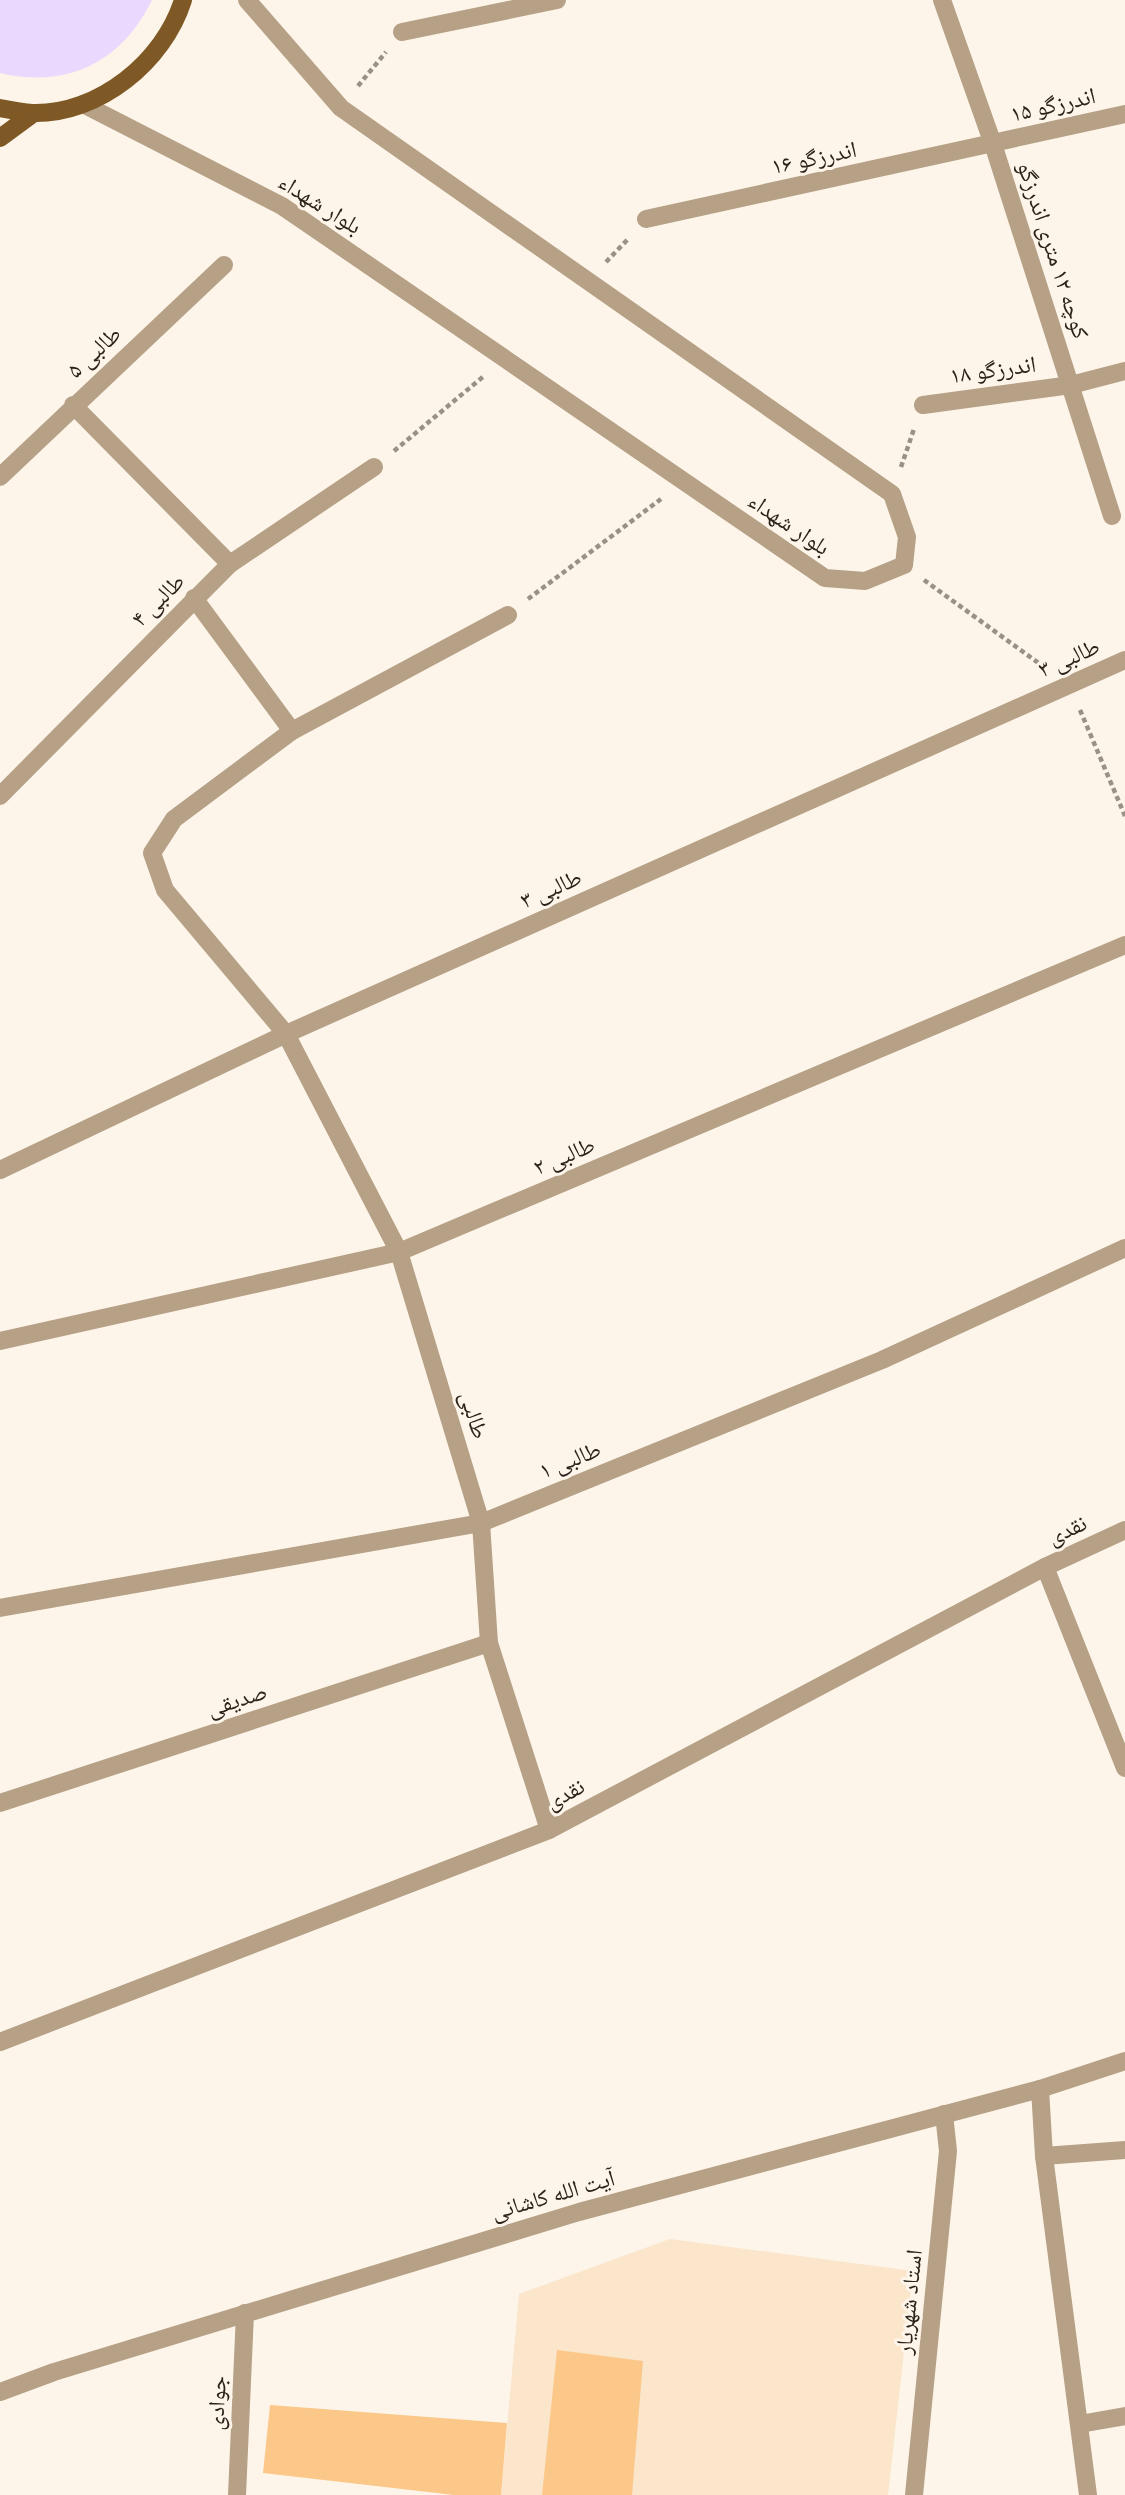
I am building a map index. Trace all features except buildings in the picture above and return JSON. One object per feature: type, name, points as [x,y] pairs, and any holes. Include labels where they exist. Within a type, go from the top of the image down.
[{"type":"main road","points":[[0,108],[34,113],[83,104],[122,84],[154,55],[177,19],[183,0]]},
{"type":"main road","points":[[0,138],[34,113]]},
{"type":"street","points":[[247,0],[341,108],[892,494]]},
{"type":"street","points":[[402,32],[557,0]]},
{"type":"street","name":"کوچه ۱۲ متری اندرزگو","points":[[942,0],[993,144],[1112,516]]},
{"type":"street","name":"بلوار شهداء","points":[[83,104],[282,206],[825,578],[865,581],[904,565],[907,537],[892,494]]},
{"type":"street","name":"اندرزگو ۱۵","points":[[993,144],[1125,114]]},
{"type":"street","name":"اندرزگو ۱۶","points":[[646,219],[993,144]]},
{"type":"street","name":"طالبی ۵","points":[[0,477],[73,405],[224,265]]},
{"type":"street","name":"اندرزگو ۱۸","points":[[922,404],[1071,384],[1125,371]]},
{"type":"street","points":[[73,405],[230,564]]},
{"type":"street","name":"طالبی ۴","points":[[0,796],[230,564],[374,467]]},
{"type":"street","points":[[194,598],[292,731],[508,615]]},
{"type":"street","name":"طالبی ۳","points":[[0,1170],[286,1034],[1125,660]]},
{"type":"street","name":"طالبی","points":[[292,731],[174,819],[152,853],[165,890],[286,1034],[399,1252],[481,1523],[489,1643],[550,1830]]},
{"type":"street","name":"طالبی ۲","points":[[0,1341],[399,1252],[1125,945]]},
{"type":"street","name":"طالبی ۱","points":[[0,1608],[481,1523],[882,1360],[1125,1248]]},
{"type":"street","name":"نقدی","points":[[0,2042],[550,1830],[1045,1567],[1125,1530]]},
{"type":"street","points":[[1045,1567],[1125,1768]]},
{"type":"street","name":"صدیقی","points":[[0,1803],[489,1643]]},
{"type":"street","name":"آیت الله کاشانی","points":[[0,2392],[54,2372],[579,2212],[1040,2089],[1125,2061]]},
{"type":"street","points":[[1040,2089],[1044,2156],[1088,2495]]},
{"type":"street","name":"استاد شهریار","points":[[915,2495],[948,2151],[944,2114]]},
{"type":"street","points":[[1044,2156],[1125,2150]]},
{"type":"street","name":"جوادی","points":[[237,2495],[245,2313]]},
{"type":"street","points":[[1080,2424],[1125,2416]]},
{"type":"path","points":[[341,108],[402,32]]},
{"type":"path","points":[[587,282],[646,219]]},
{"type":"path","points":[[374,467],[506,358]]},
{"type":"path","points":[[892,494],[922,404]]},
{"type":"path","points":[[508,615],[682,482]]},
{"type":"shaded area","points":[[0,0],[152,0],[140,22],[125,40],[90,66],[48,77],[25,77],[0,73]]},
{"type":"shaded area","points":[[670,2239],[913,2271],[888,2495],[501,2495],[519,2294]]}]
